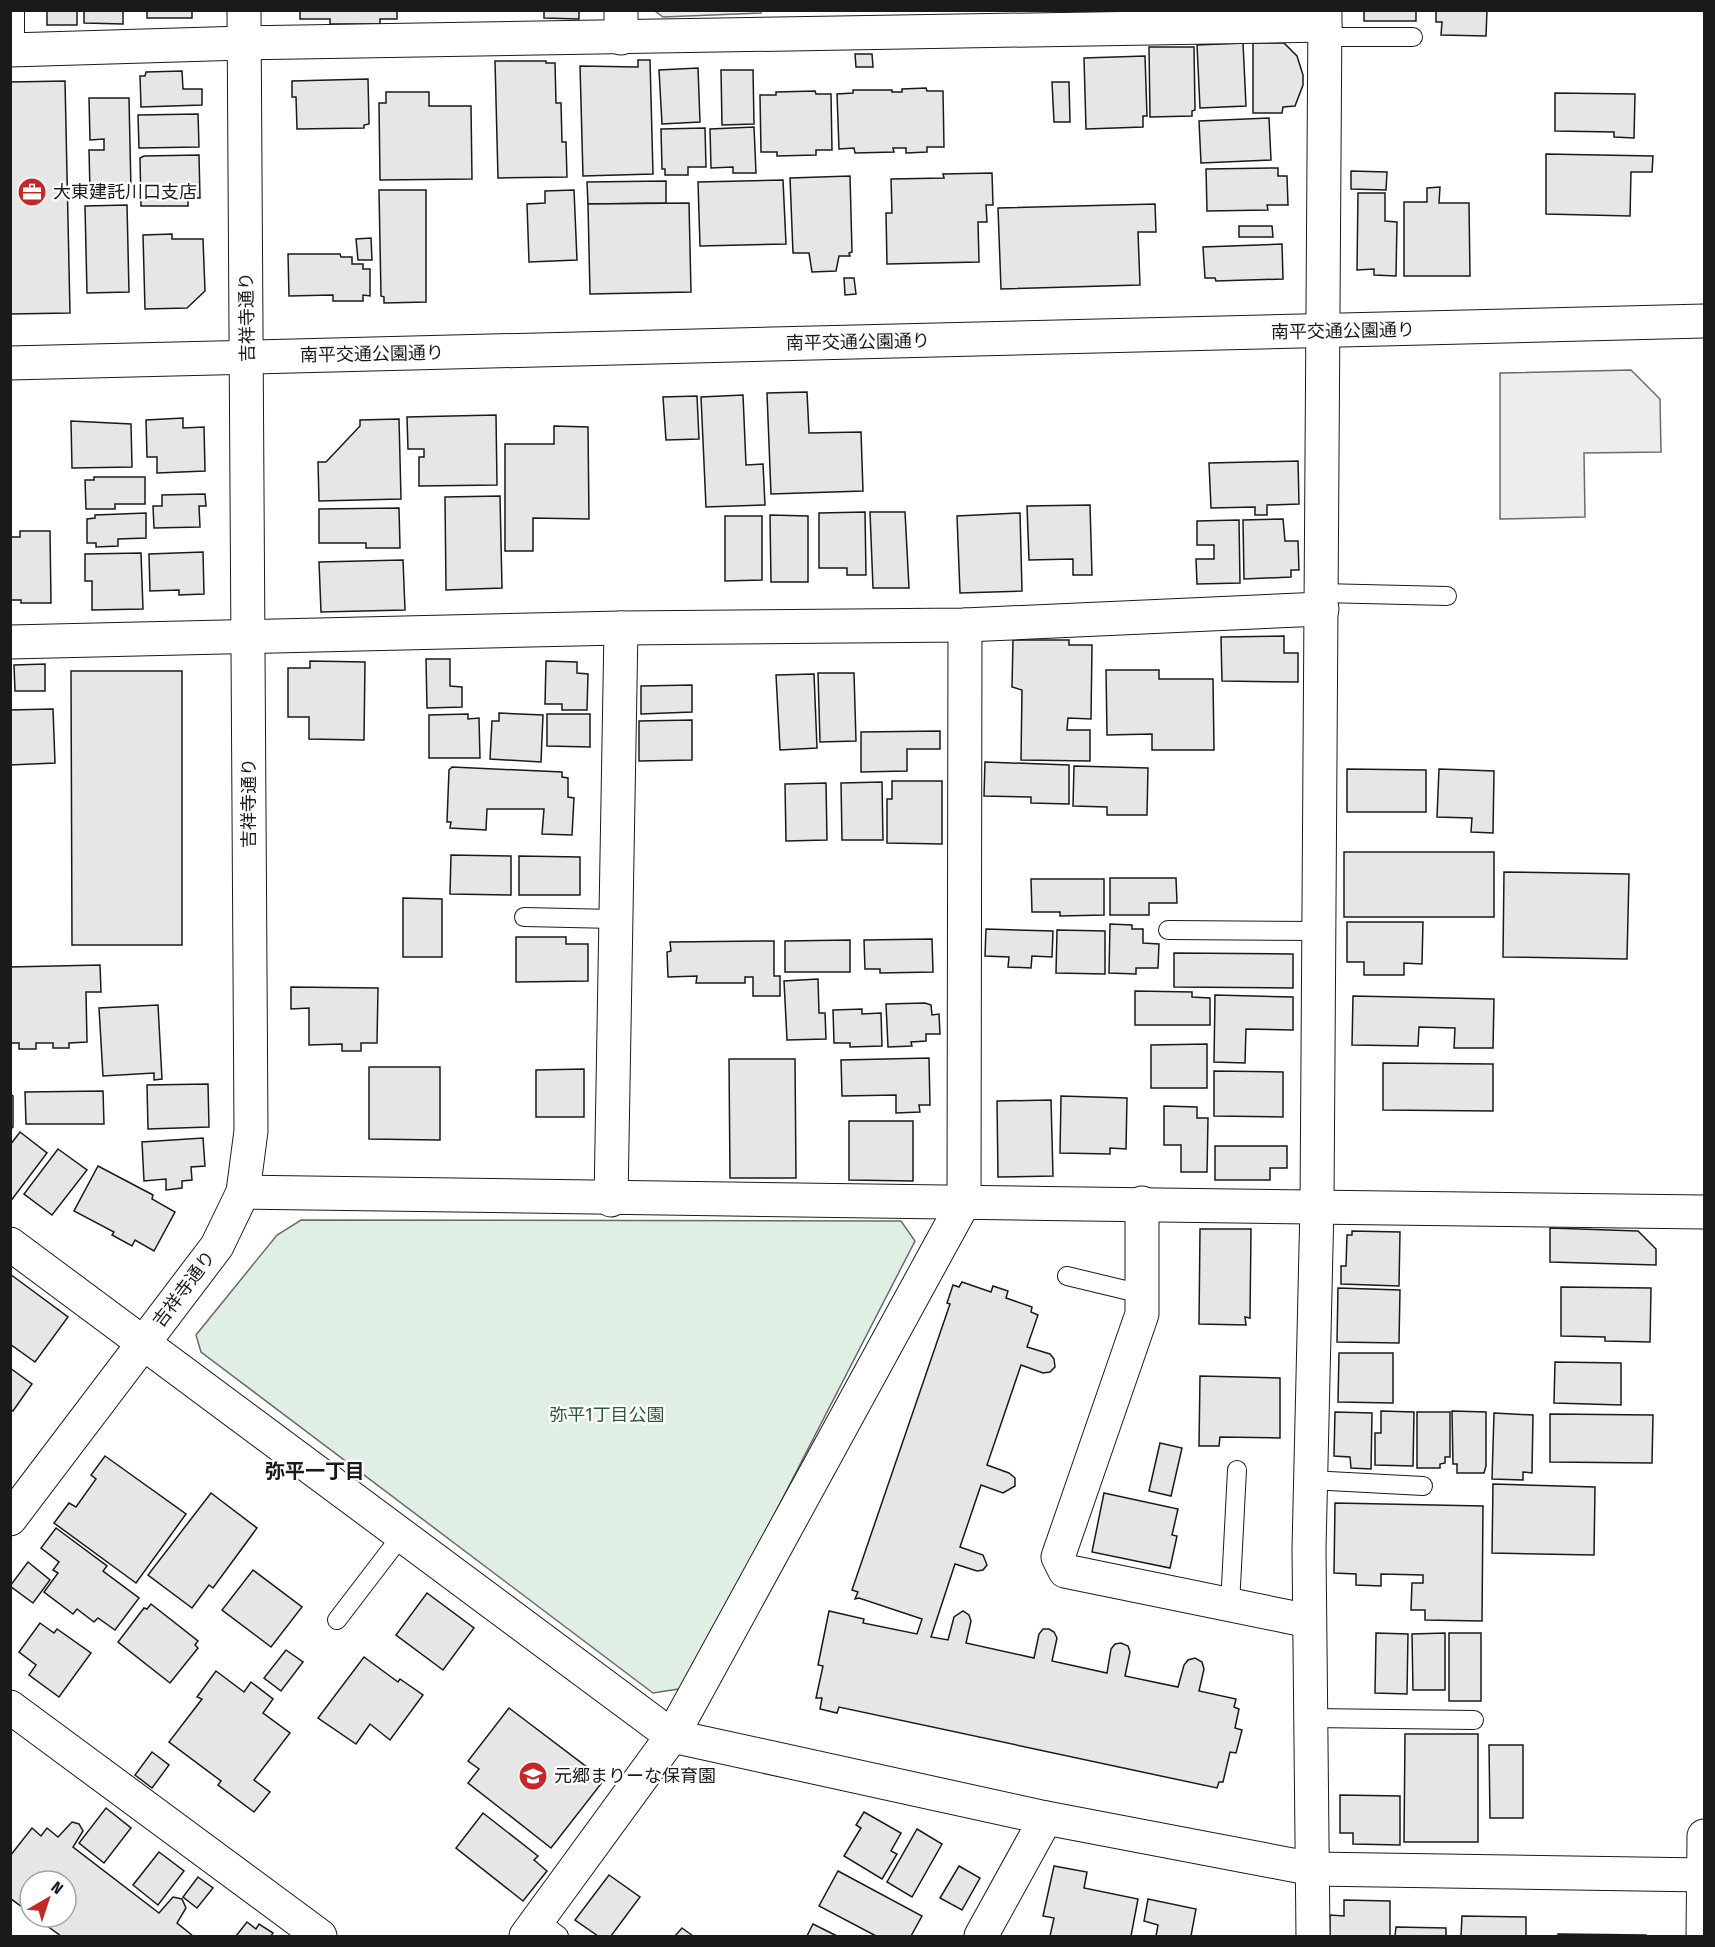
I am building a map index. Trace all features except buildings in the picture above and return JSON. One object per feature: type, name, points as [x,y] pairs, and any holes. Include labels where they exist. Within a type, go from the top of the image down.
[{"type":"street","name":"吉祥寺通り","points":[[10,1519],[217,1245],[243,1192],[251,1131],[248,357],[244,10]]},
{"type":"street","points":[[13,50],[244,43],[621,24],[976,20],[1325,24],[1317,1205],[1309,1621],[1313,1936]]},
{"type":"street","name":"南平交通公園通り","points":[[10,363],[1704,321]]},
{"type":"street","points":[[10,642],[621,628],[965,625],[1322,601]]},
{"type":"street","points":[[541,1931],[672,1736],[964,1202],[965,625]]},
{"type":"street","points":[[611,1200],[621,628]]},
{"type":"street","points":[[243,1192],[611,1200],[1142,1203],[1704,1212]]},
{"type":"street","points":[[1142,1203],[1142,1314],[1058,1557],[1065,1571],[1309,1621]]},
{"type":"street","points":[[10,1244],[672,1736],[1046,1818],[1313,1869],[1704,1875]]},
{"type":"street","points":[[10,1707],[320,1936]]},
{"type":"street","points":[[981,1936],[1046,1818]]},
{"type":"street","points":[[1703,1936],[1704,1836]]},
{"type":"lane","points":[[13,50],[15,10]]},
{"type":"lane","points":[[1325,24],[1413,37]]},
{"type":"lane","points":[[1322,601],[1447,596]]},
{"type":"lane","points":[[524,917],[615,919]]},
{"type":"lane","points":[[1168,930],[1319,931]]},
{"type":"lane","points":[[1067,1276],[1142,1294]]},
{"type":"lane","points":[[1230,1605],[1237,1470]]},
{"type":"lane","points":[[1310,1480],[1423,1486]]},
{"type":"lane","points":[[337,1620],[402,1535]]},
{"type":"lane","points":[[1311,1718],[1474,1720]]},
{"type":"green space","name":"弥平1丁目公園","points":[[301,1220],[901,1221],[915,1241],[685,1688],[653,1693],[201,1352],[196,1335],[277,1235]]},
{"type":"shaded area","points":[[655,11],[761,11],[761,13],[663,17]]},
{"type":"shaded area","points":[[1631,370],[1660,399],[1661,452],[1584,453],[1585,517],[1500,519],[1500,373]]},
{"type":"place","name":"大東建託川口支店","points":[[32,192]]},
{"type":"place","name":"元郷まりーな保育園","points":[[533,1776]]},
{"type":"district","name":"弥平一丁目","points":[[315,1471]]}]
